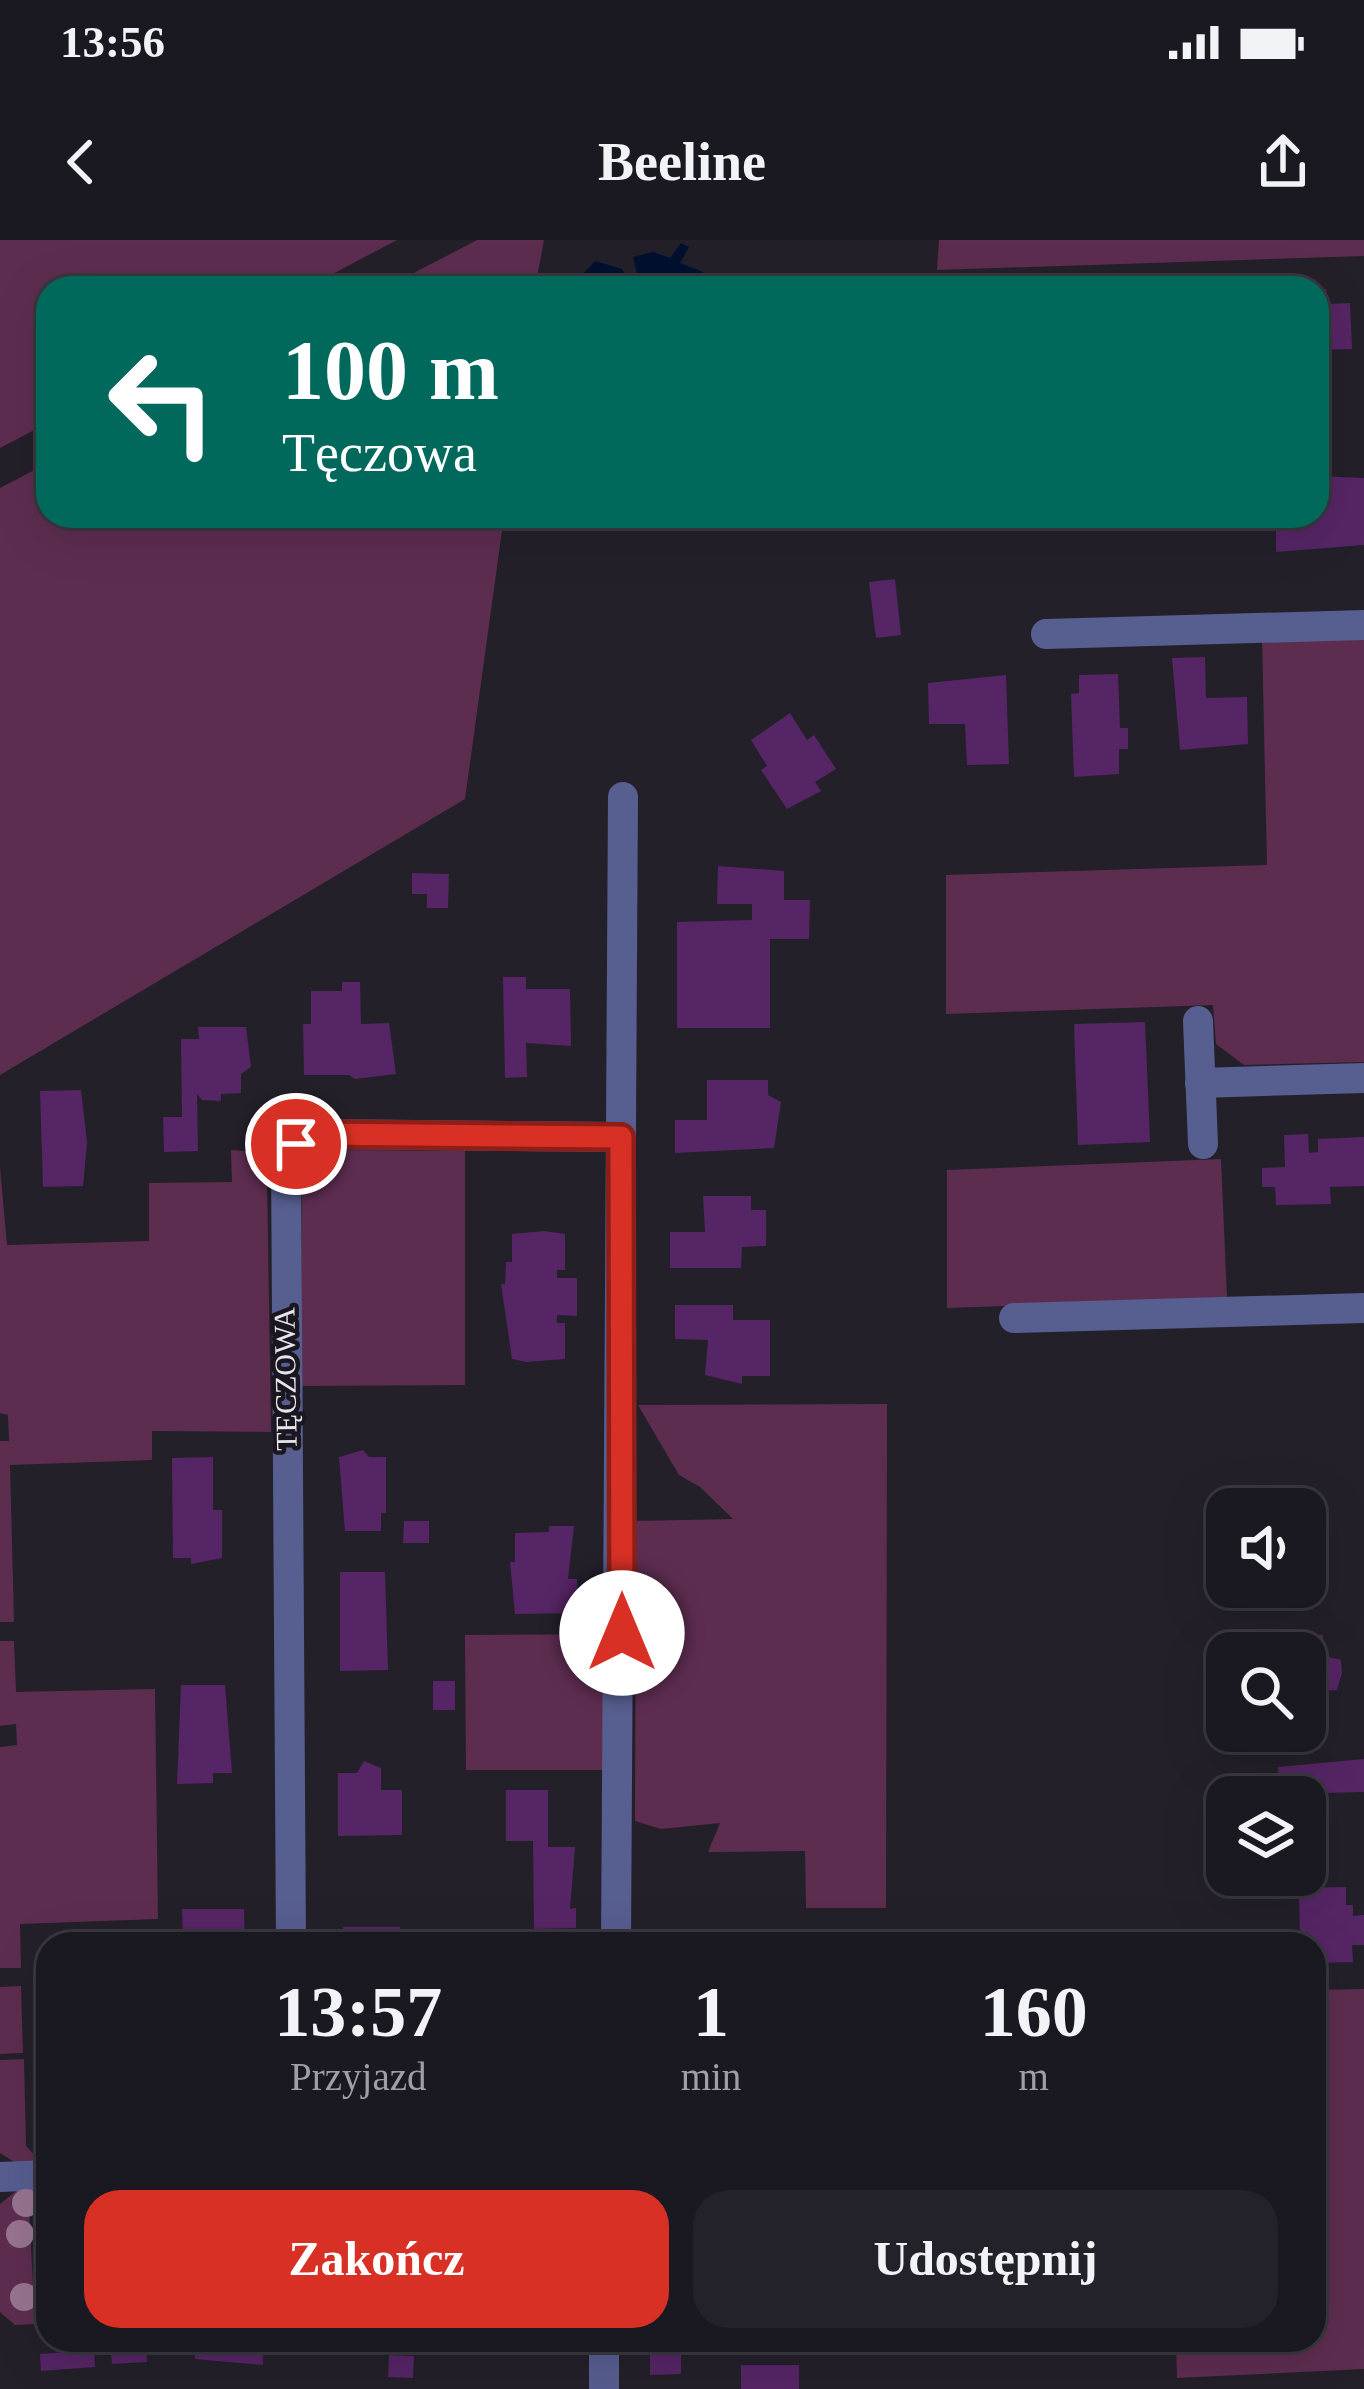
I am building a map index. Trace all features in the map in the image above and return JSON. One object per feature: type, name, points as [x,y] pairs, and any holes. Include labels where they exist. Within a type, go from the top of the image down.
[{"type":"street","points":[[1046,634],[1364,625]]},
{"type":"street","points":[[616,1932],[622,1657],[623,797]]},
{"type":"street","points":[[1198,1021],[1203,1144]]},
{"type":"street","points":[[1200,1083],[1364,1078]]},
{"type":"street","name":"TĘCZOWA","points":[[291,1932],[286,1159],[301,1141],[319,1134],[621,1137]]},
{"type":"street","points":[[1014,1318],[1364,1309]]},
{"type":"street","points":[[0,2177],[36,2176]]},
{"type":"street","points":[[604,2352],[604,2389]]},
{"type":"shaded area","points":[[0,240],[397,240],[329,276],[36,276],[36,429],[0,448]]},
{"type":"shaded area","points":[[477,240],[544,240],[537,276],[408,276]]},
{"type":"shaded area","points":[[939,240],[1364,240],[1364,256],[937,270]]},
{"type":"shaded area","points":[[36,469],[36,528],[502,528],[465,799],[0,1075],[0,488]]},
{"type":"shaded area","points":[[1364,637],[1364,1062],[1244,1065],[1216,1044],[1213,1005],[946,1014],[946,875],[1267,865],[1262,639]]},
{"type":"shaded area","points":[[231,1150],[256,1152],[267,1178],[271,1432],[152,1431],[152,1460],[10,1465],[14,1622],[0,1622],[0,1441],[9,1441],[8,1415],[0,1413],[0,1167],[7,1245],[149,1241],[149,1183],[232,1182]]},
{"type":"shaded area","points":[[336,1150],[465,1151],[465,1385],[302,1386],[302,1188],[314,1165]]},
{"type":"shaded area","points":[[1221,1159],[1227,1298],[947,1308],[947,1170]]},
{"type":"shaded area","points":[[887,1404],[886,1908],[806,1908],[805,1851],[708,1852],[720,1823],[661,1829],[635,1821],[636,1521],[733,1519],[700,1487],[679,1475],[638,1405]]},
{"type":"shaded area","points":[[607,1634],[607,1770],[466,1770],[465,1635]]},
{"type":"shaded area","points":[[0,1641],[14,1641],[16,1692],[155,1689],[158,1919],[20,1924],[21,1968],[0,1968],[0,1747],[17,1745],[16,1724],[0,1726]]},
{"type":"shaded area","points":[[21,1986],[23,2053],[0,2054],[0,1987]]},
{"type":"shaded area","points":[[1364,1989],[1364,2369],[1177,2378],[1176,2352],[1326,2352],[1326,1990]]},
{"type":"shaded area","points":[[24,2059],[26,2146],[36,2164],[21,2166],[0,2153],[0,2060]]},
{"type":"shaded area","points":[[36,2186],[36,2203],[29,2209],[35,2324],[15,2325],[0,2312],[0,2204],[21,2187]]},
{"type":"water","points":[[681,243],[689,247],[680,263],[704,276],[638,276],[633,257],[653,252],[670,258]]},
{"type":"water","points":[[595,261],[622,269],[626,276],[581,276]]},
{"type":"building","points":[[1350,303],[1352,349],[1329,350],[1329,304]]},
{"type":"building","points":[[1329,477],[1364,478],[1364,545],[1276,552],[1276,528],[1329,528]]},
{"type":"building","points":[[895,579],[901,635],[876,638],[869,582]]},
{"type":"building","points":[[1205,657],[1206,698],[1247,697],[1248,744],[1180,750],[1172,658]]},
{"type":"building","points":[[1118,674],[1120,728],[1128,728],[1128,749],[1119,749],[1119,774],[1074,777],[1071,694],[1079,693],[1079,675]]},
{"type":"building","points":[[1006,675],[1009,764],[967,765],[965,724],[929,724],[928,683]]},
{"type":"building","points":[[790,713],[807,740],[814,735],[836,769],[815,782],[821,791],[787,809],[761,770],[767,766],[751,740]]},
{"type":"building","points":[[718,866],[784,871],[784,900],[810,900],[809,939],[770,939],[770,1028],[677,1028],[677,922],[752,920],[752,904],[717,904]]},
{"type":"building","points":[[412,873],[449,874],[448,908],[427,908],[427,894],[412,894]]},
{"type":"building","points":[[503,977],[526,977],[526,989],[570,989],[571,1046],[526,1043],[527,1077],[505,1078]]},
{"type":"building","points":[[342,982],[360,982],[361,1024],[389,1023],[396,1074],[355,1079],[304,1075],[303,1024],[311,1024],[311,991],[342,991]]},
{"type":"building","points":[[1145,1022],[1150,1142],[1078,1145],[1074,1024]]},
{"type":"building","points":[[198,1027],[246,1027],[251,1067],[241,1074],[241,1093],[221,1094],[221,1101],[202,1100],[197,1094],[198,1151],[164,1152],[163,1117],[182,1117],[181,1039],[199,1039]]},
{"type":"building","points":[[707,1080],[768,1080],[768,1095],[781,1102],[774,1148],[675,1153],[675,1120],[707,1120]]},
{"type":"building","points":[[81,1090],[87,1142],[83,1186],[43,1187],[40,1091]]},
{"type":"building","points":[[1308,1134],[1309,1153],[1318,1152],[1318,1139],[1364,1137],[1364,1186],[1330,1187],[1331,1204],[1276,1205],[1275,1187],[1262,1187],[1262,1168],[1285,1167],[1284,1135]]},
{"type":"building","points":[[703,1196],[751,1196],[751,1210],[766,1210],[766,1246],[742,1247],[741,1268],[670,1268],[670,1232],[705,1232]]},
{"type":"building","points":[[512,1234],[565,1234],[565,1270],[557,1270],[557,1278],[577,1278],[577,1316],[557,1315],[557,1323],[565,1323],[565,1359],[526,1362],[512,1359],[501,1284],[505,1284],[506,1262],[512,1262]]},
{"type":"building","points":[[675,1305],[733,1305],[733,1320],[770,1320],[770,1376],[742,1376],[742,1384],[705,1375],[708,1340],[675,1339]]},
{"type":"building","points":[[363,1450],[369,1457],[386,1457],[386,1513],[381,1513],[381,1531],[345,1531],[339,1457]]},
{"type":"building","points":[[213,1457],[213,1510],[222,1510],[222,1558],[191,1564],[191,1558],[173,1558],[172,1458]]},
{"type":"building","points":[[404,1521],[429,1521],[429,1543],[403,1543]]},
{"type":"building","points":[[549,1526],[574,1526],[568,1579],[577,1579],[578,1613],[515,1614],[510,1562],[515,1562],[515,1533],[549,1532]]},
{"type":"building","points":[[340,1572],[385,1572],[388,1670],[340,1671]]},
{"type":"building","points":[[1326,1656],[1341,1660],[1337,1690],[1326,1690]]},
{"type":"building","points":[[433,1681],[455,1681],[455,1710],[433,1710]]},
{"type":"building","points":[[181,1685],[225,1685],[232,1773],[213,1773],[213,1783],[177,1784]]},
{"type":"building","points":[[1364,1759],[1364,1792],[1326,1793],[1326,1776],[1278,1776],[1278,1767]]},
{"type":"building","points":[[364,1761],[381,1768],[381,1790],[402,1790],[402,1835],[338,1836],[338,1773],[357,1773]]},
{"type":"building","points":[[506,1790],[548,1790],[548,1847],[575,1847],[570,1909],[576,1908],[576,1928],[534,1929],[533,1841],[506,1841]]},
{"type":"building","points":[[1326,1887],[1346,1887],[1346,1905],[1353,1905],[1353,1916],[1364,1915],[1364,1945],[1352,1945],[1353,1962],[1326,1963],[1326,1932],[1300,1932],[1299,1896],[1326,1896]]},
{"type":"building","points":[[182,1909],[244,1909],[245,1932],[183,1932]]},
{"type":"building","points":[[343,1927],[400,1927],[400,1932],[343,1932]]},
{"type":"building","points":[[94,2352],[95,2367],[41,2371],[40,2354]]},
{"type":"building","points":[[111,2352],[147,2352],[147,2362],[112,2364]]},
{"type":"building","points":[[195,2352],[262,2352],[263,2365],[195,2359]]},
{"type":"building","points":[[650,2352],[681,2352],[681,2374],[650,2375]]},
{"type":"building","points":[[389,2355],[414,2356],[413,2378],[388,2377]]},
{"type":"building","points":[[741,2365],[799,2365],[799,2389],[741,2389]]},
{"type":"route","points":[[296,1144],[319,1134],[621,1137],[622,1633]]}]
